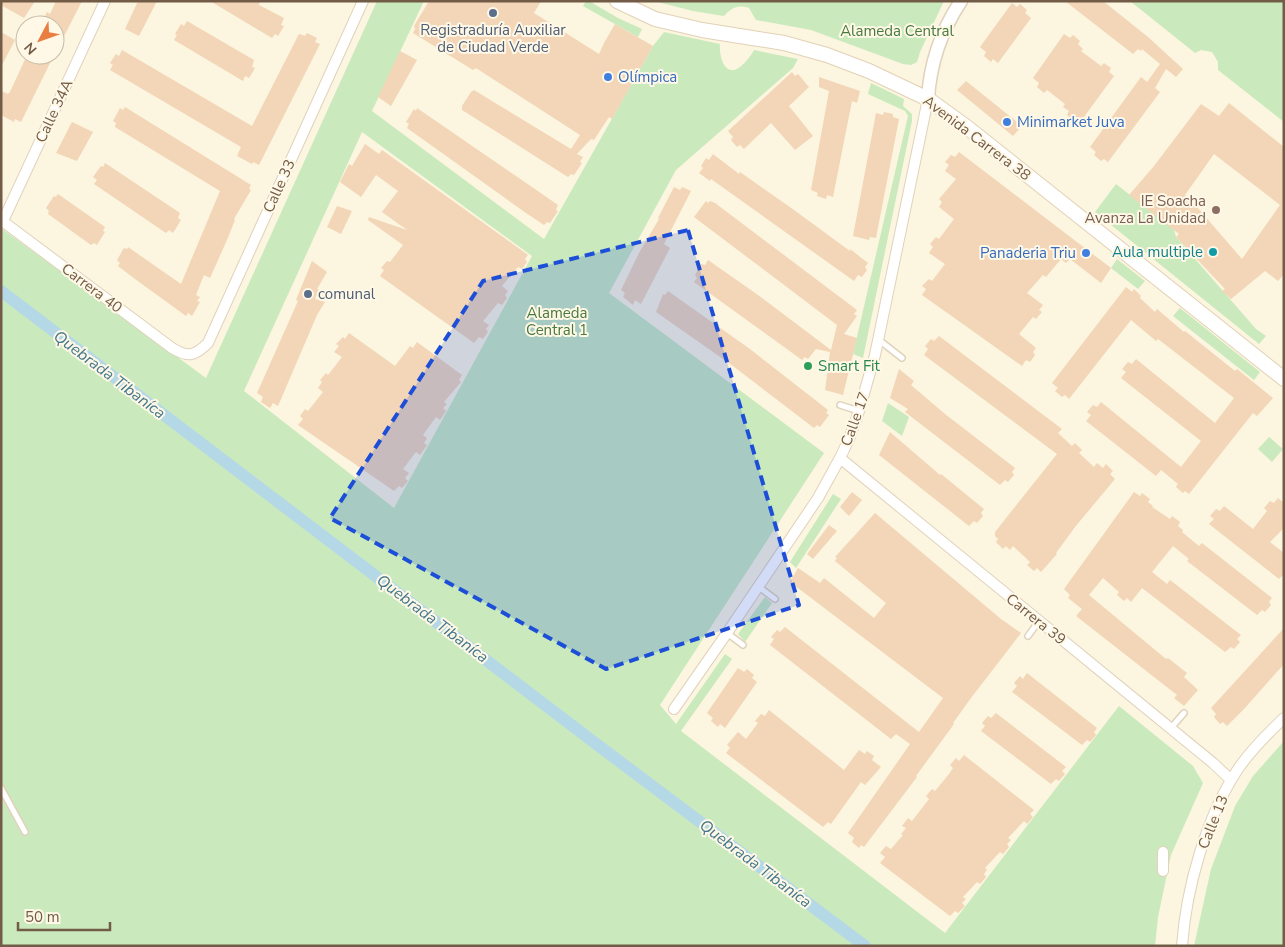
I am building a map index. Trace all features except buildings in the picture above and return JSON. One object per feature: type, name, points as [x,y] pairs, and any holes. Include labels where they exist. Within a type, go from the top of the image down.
[{"type":"main road","name":"Avenida Carrera 38","points":[[617,1],[655,19],[702,30],[784,43],[827,55],[869,71],[928,99],[975,134],[1284,379]]},
{"type":"street","name":"Calle 34A","points":[[2,221],[105,1]]},
{"type":"street","name":"Calle 33","points":[[182,354],[191,355],[200,351],[208,343],[363,1]]},
{"type":"street","name":"Calle 17","points":[[674,710],[818,498],[840,458],[859,412],[878,339],[939,41],[961,1]]},
{"type":"street","name":"Carrera 40","points":[[2,221],[182,354]]},
{"type":"street","name":"Carrera 39","points":[[840,458],[1231,780]]},
{"type":"street","name":"Calle 13","points":[[1182,946],[1188,905],[1200,851],[1213,816],[1231,780],[1248,754],[1284,718]]},
{"type":"street","points":[[1163,852],[1163,871]]},
{"type":"lane","points":[[878,339],[902,358]]},
{"type":"lane","points":[[840,405],[859,412]]},
{"type":"lane","points":[[759,587],[775,599]]},
{"type":"lane","points":[[1028,636],[1039,621]]},
{"type":"lane","points":[[727,633],[743,645]]},
{"type":"lane","points":[[1170,729],[1184,713]]},
{"type":"lane","points":[[1,788],[25,832]]},
{"type":"highlighted area","points":[[688,230],[799,605],[606,669],[330,518],[483,281]]},
{"type":"green space","name":"Alameda Central 1","points":[[377,1],[424,1],[372,111],[544,239],[653,46],[664,32],[720,44],[722,60],[730,70],[740,67],[754,50],[798,59],[793,68],[676,170],[609,293],[824,453],[660,705],[676,724],[725,654],[732,659],[681,731],[945,933],[1119,706],[1193,766],[1203,783],[1171,855],[1158,917],[1155,946],[1,946],[1,228],[206,378]],"holes":[[[362,132],[532,256],[394,508],[244,391]]]},
{"type":"green space","points":[[586,1],[642,29],[638,37],[583,6]]},
{"type":"green space","name":"Alameda Central","points":[[654,1],[944,1],[917,62],[911,65],[903,64],[811,30],[756,20],[749,8],[741,6],[729,11],[724,16],[693,11]]},
{"type":"green space","points":[[1130,1],[1284,1],[1284,122],[1218,70],[1218,62],[1212,52],[1201,50],[1195,53]]},
{"type":"green space","points":[[871,83],[904,99],[903,106],[912,114],[912,121],[863,358],[853,354],[908,116],[905,111],[868,94]]},
{"type":"green space","points":[[1116,184],[1167,224],[1173,225],[1176,237],[1256,329],[1266,336],[1259,344],[1095,212]]},
{"type":"green space","points":[[1117,259],[1145,281],[1138,289],[1111,268]]},
{"type":"green space","points":[[1180,308],[1260,372],[1254,380],[1173,316]]},
{"type":"green space","points":[[888,403],[909,417],[902,436],[882,421]]},
{"type":"green space","points":[[1269,437],[1283,449],[1272,462],[1258,449]]},
{"type":"green space","points":[[833,494],[841,499],[796,568],[790,562]]},
{"type":"green space","points":[[765,597],[772,603],[745,642],[738,634]]},
{"type":"green space","points":[[1284,741],[1284,946],[1194,946],[1211,869],[1235,806],[1253,776]]},
{"type":"waterway","name":"Quebrada Tibaníca","points":[[1,291],[865,946]]},
{"type":"place","name":"Registraduría Auxiliar de Ciudad Verde","points":[[493,13]]},
{"type":"place","name":"Olímpica","points":[[608,77]]},
{"type":"place","name":"Minimarket Juva","points":[[1007,122]]},
{"type":"place","name":"IE Soacha Avanza La Unidad","points":[[1216,210]]},
{"type":"place","name":"Aula multiple","points":[[1213,252]]},
{"type":"place","name":"Panaderia Triu","points":[[1086,253]]},
{"type":"place","name":"comunal","points":[[308,294]]},
{"type":"place","name":"Smart Fit","points":[[808,366]]}]
